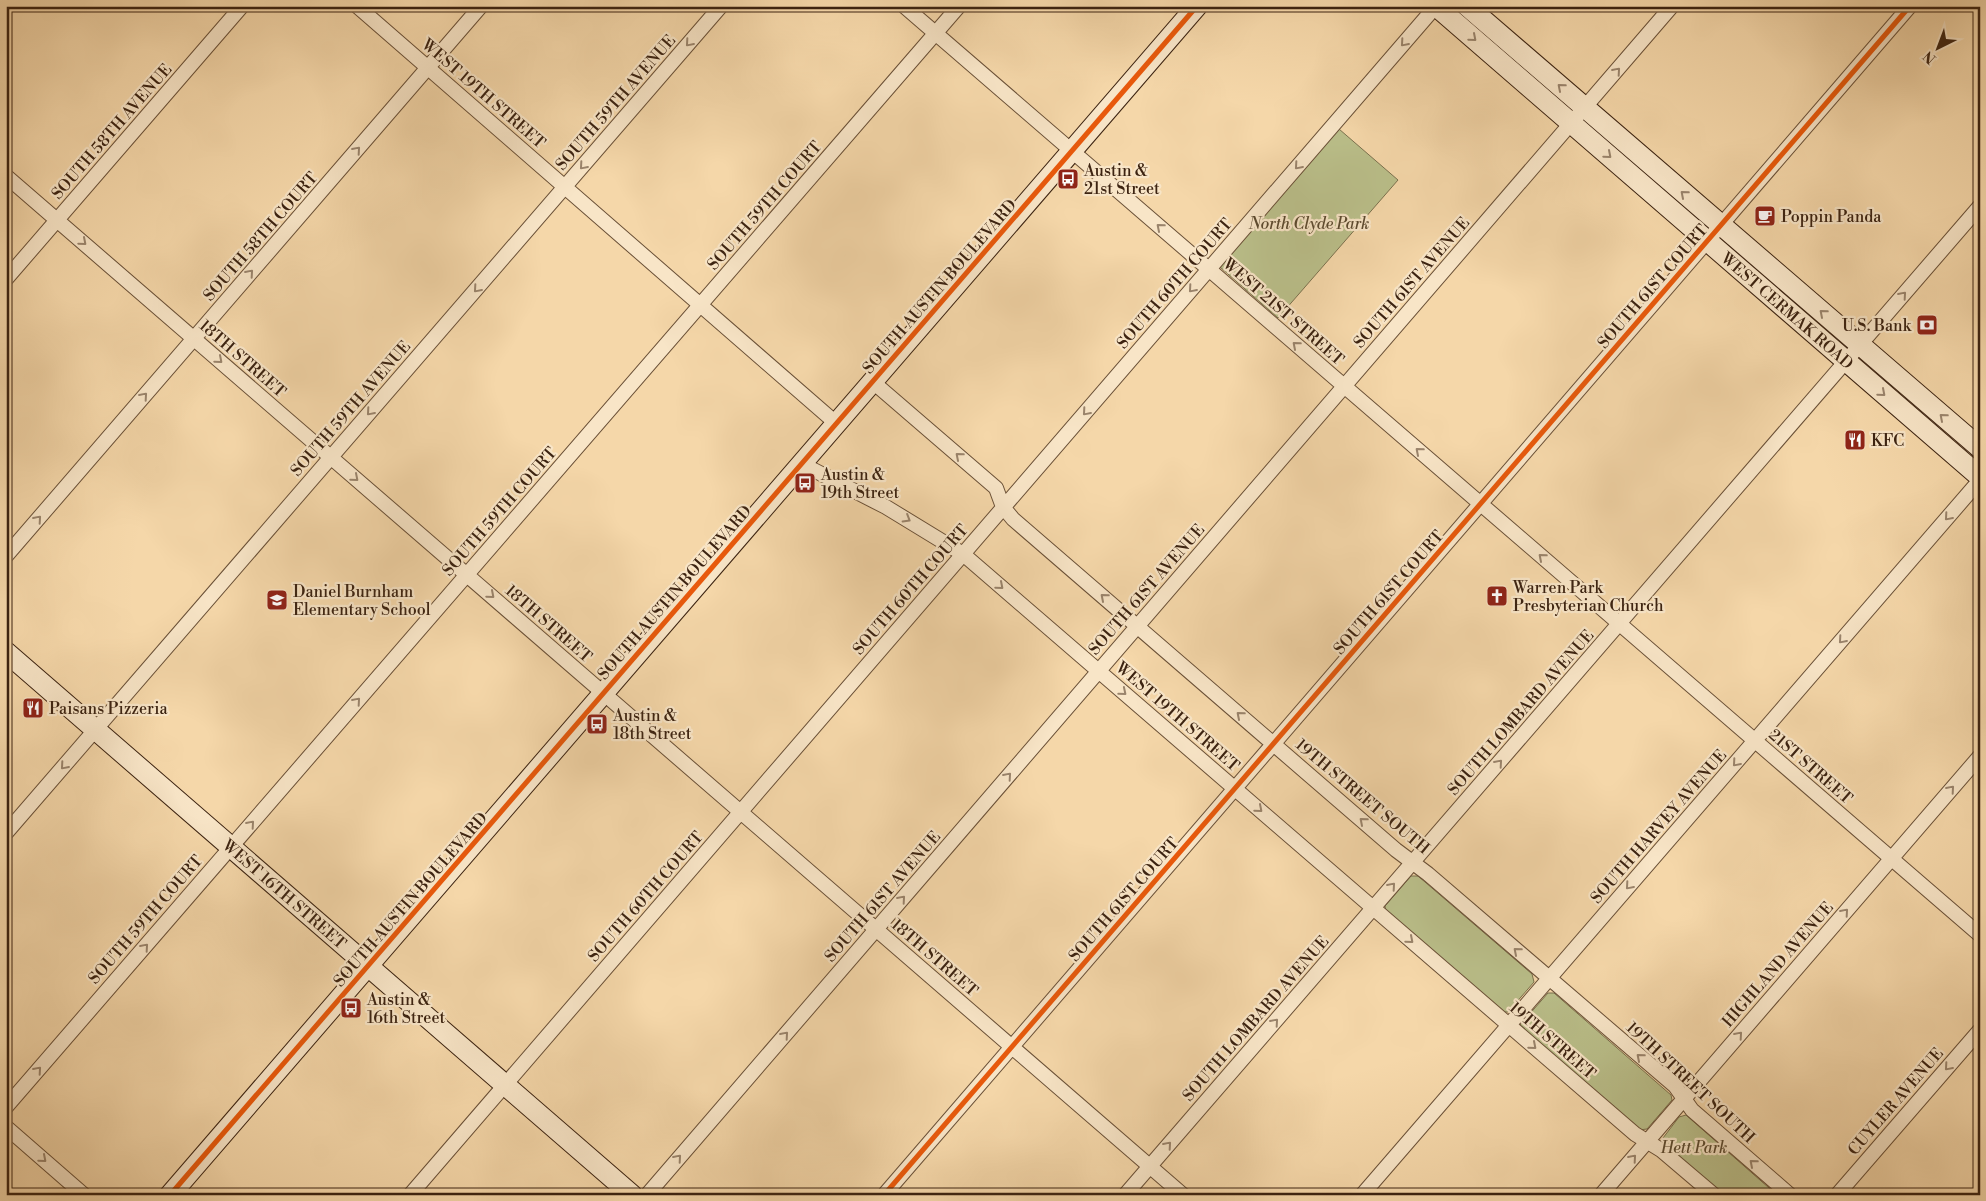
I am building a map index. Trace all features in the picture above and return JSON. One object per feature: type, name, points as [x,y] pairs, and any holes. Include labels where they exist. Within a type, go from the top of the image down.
[{"type":"street","name":"SOUTH 58TH AVENUE","points":[[6,279],[242,6]]},
{"type":"street","name":"WEST 19TH STREET","points":[[357,6],[837,424]]},
{"type":"street","name":"SOUTH 58TH COURT","points":[[6,556],[480,6]]},
{"type":"street","name":"SOUTH 59TH AVENUE","points":[[6,833],[721,6]]},
{"type":"street","name":"WEST 21ST STREET","points":[[904,6],[1619,623]]},
{"type":"street","name":"SOUTH 59TH COURT","points":[[6,1107],[959,6]]},
{"type":"street","name":"SOUTH AUSTIN BOULEVARD","points":[[170,1195],[1197,6]]},
{"type":"street","name":"WEST CERMAK ROAD","points":[[1436,6],[1572,123],[1860,345],[1980,448]]},
{"type":"street","name":"SOUTH 60TH COURT","points":[[410,1195],[1436,6]]},
{"type":"street","name":"WEST CERMAK ROAD","points":[[1467,6],[1585,108],[1846,361],[1980,478]]},
{"type":"street","name":"SOUTH 61ST AVENUE","points":[[647,1195],[1672,6]]},
{"type":"street","name":"SOUTH 61ST COURT","points":[[884,1195],[1910,6]]},
{"type":"street","name":"18TH STREET","points":[[6,176],[1183,1195]]},
{"type":"street","name":"SOUTH LOMBARD AVENUE","points":[[1125,1195],[1980,206]]},
{"type":"street","name":"19TH STREET SOUTH","points":[[873,382],[996,488],[1003,508],[1013,519],[1396,850],[1413,862],[1674,1086],[1692,1110],[1790,1195]]},
{"type":"street","name":"WEST 19TH STREET","points":[[802,464],[886,507],[963,554],[1373,908]]},
{"type":"street","name":"SOUTH HARVEY AVENUE","points":[[1362,1195],[1980,478]]},
{"type":"street","name":"21ST STREET","points":[[1619,623],[1980,935]]},
{"type":"street","name":"WEST 16TH STREET","points":[[6,652],[632,1195]]},
{"type":"street","name":"HIGHLAND AVENUE","points":[[1601,1195],[1980,756]]},
{"type":"street","name":"19TH STREET","points":[[1373,908],[1635,1134],[1661,1150],[1714,1195]]},
{"type":"street","name":"CUYLER AVENUE","points":[[1837,1195],[1980,1030]]},
{"type":"street","points":[[6,1127],[84,1195]]},
{"type":"green space","name":"North Clyde Park","points":[[1339,129],[1398,180],[1278,318],[1220,267]]},
{"type":"green space","points":[[1411,876],[1418,876],[1532,974],[1534,982],[1508,1012],[1501,1012],[1386,912],[1385,906]]},
{"type":"green space","points":[[1548,993],[1554,993],[1671,1095],[1672,1100],[1647,1129],[1639,1130],[1522,1030],[1520,1025]]},
{"type":"green space","name":"Hett Park","points":[[1686,1115],[1777,1195],[1721,1195],[1664,1146],[1663,1138],[1679,1117]]},
{"type":"cycle path","points":[[170,1195],[1197,6]]},
{"type":"cycle path","points":[[884,1195],[1910,6]]},
{"type":"place","name":"Austin & 21st Street","points":[[1068,179]]},
{"type":"place","name":"Poppin Panda","points":[[1765,216]]},
{"type":"place","name":"U.S. Bank","points":[[1927,325]]},
{"type":"place","name":"KFC","points":[[1855,440]]},
{"type":"place","name":"Austin & 19th Street","points":[[805,483]]},
{"type":"place","name":"Warren Park Presbyterian Church","points":[[1497,596]]},
{"type":"place","name":"Daniel Burnham Elementary School","points":[[277,600]]},
{"type":"place","name":"Paisans Pizzeria","points":[[33,708]]},
{"type":"place","name":"Austin & 18th Street","points":[[597,724]]},
{"type":"place","name":"Austin & 16th Street","points":[[351,1008]]}]
